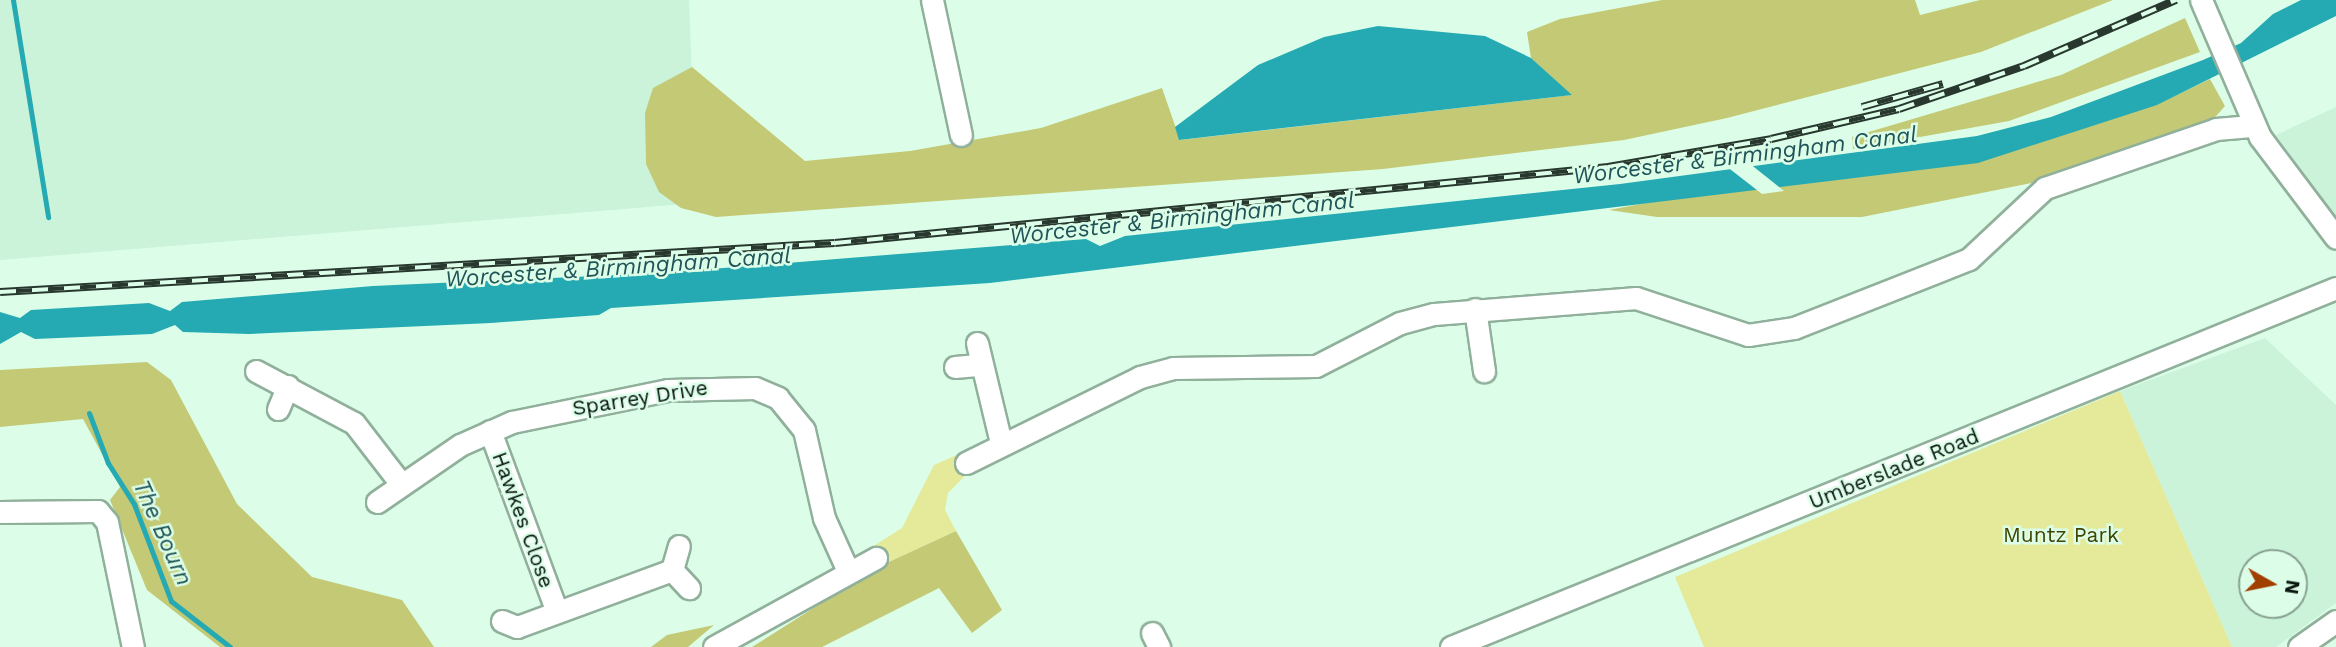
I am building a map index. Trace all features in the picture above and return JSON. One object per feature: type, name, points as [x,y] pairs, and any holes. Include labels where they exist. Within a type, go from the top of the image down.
[{"type":"street","points":[[932,0],[961,135]]},
{"type":"street","points":[[2201,0],[2254,126],[2336,238]]},
{"type":"street","points":[[966,463],[1001,443],[1140,377],[1173,368],[1316,366],[1400,323],[1475,309],[1636,298],[1748,335],[1794,328],[1969,259],[2045,188],[2216,129],[2254,126]]},
{"type":"street","name":"Umberslade Road","points":[[1451,647],[2336,288]]},
{"type":"street","points":[[1475,309],[1488,376]]},
{"type":"street","points":[[976,343],[977,365],[1001,443]]},
{"type":"street","points":[[955,367],[977,365]]},
{"type":"street","points":[[256,370],[354,423],[402,485]]},
{"type":"street","points":[[278,409],[288,386]]},
{"type":"street","name":"Sparrey Drive","points":[[377,502],[490,431],[668,390],[755,388],[778,398],[804,430],[824,518],[847,569]]},
{"type":"street","name":"Hawkes Close","points":[[490,431],[556,609]]},
{"type":"street","points":[[0,512],[98,511],[107,522],[133,647]]},
{"type":"street","points":[[679,546],[671,570],[689,588]]},
{"type":"street","points":[[714,647],[847,569],[876,558]]},
{"type":"street","name":"Hawkes Close","points":[[512,632],[556,609],[671,570]]},
{"type":"street","points":[[2299,647],[2336,621]]},
{"type":"shaded area","points":[[0,0],[689,0],[697,203],[0,260]]},
{"type":"shaded area","points":[[2336,107],[2336,218],[2276,135]]},
{"type":"shaded area","points":[[2265,338],[2336,405],[2336,603],[2276,647],[2232,647],[2120,391]]},
{"type":"green space","points":[[1662,0],[1915,0],[1920,15],[1980,0],[2113,0],[1981,52],[1727,118],[1624,140],[1383,169],[716,217],[681,208],[659,192],[646,164],[645,113],[653,88],[692,67],[805,161],[910,151],[1041,128],[1162,88],[1180,140],[1571,95],[1531,58],[1527,32],[1560,19]]},
{"type":"green space","points":[[2185,18],[2200,52],[2009,121],[1853,149],[1852,137],[2061,75]]},
{"type":"green space","points":[[2210,79],[2225,106],[2209,124],[2052,179],[1862,217],[1657,217],[1609,210],[2156,105]]},
{"type":"green space","points":[[147,362],[171,380],[237,504],[312,577],[402,600],[434,647],[220,647],[147,590],[110,500],[120,487],[83,419],[0,427],[0,370]]},
{"type":"green space","name":"Muntz Park","points":[[2120,391],[2232,647],[1704,647],[1675,577]]},
{"type":"green space","points":[[961,453],[969,472],[948,493],[945,510],[956,531],[878,567],[872,547],[902,528],[934,465]]},
{"type":"green space","points":[[956,531],[1002,610],[972,633],[939,588],[822,647],[752,647],[878,567]]},
{"type":"green space","points":[[714,625],[688,647],[651,647],[667,635]]},
{"type":"water","points":[[2301,0],[2336,0],[2336,16],[2157,105],[1978,163],[990,283],[611,308],[599,315],[491,323],[249,334],[183,332],[175,325],[152,334],[35,339],[21,332],[0,344],[0,312],[20,318],[31,310],[149,303],[170,311],[182,302],[373,286],[661,273],[1086,239],[1100,246],[1125,236],[1620,184],[1977,136],[2051,117],[2203,60],[2241,43],[2273,14]]},
{"type":"water","points":[[1378,26],[1485,36],[1531,58],[1572,95],[1179,140],[1175,127],[1258,65],[1324,37]]},
{"type":"pier","points":[[1749,163],[1784,191],[1762,194],[1726,166]]},
{"type":"waterway","name":"The Bourn","points":[[13,0],[48,217]]},
{"type":"waterway","name":"The Bourn","points":[[89,413],[108,463],[134,504],[171,601],[230,647]]},
{"type":"railway","points":[[0,292],[835,243],[1608,167],[1771,139],[1899,109],[2024,66],[2176,0]]},
{"type":"railway","points":[[1862,107],[1943,84]]},
{"type":"water label","name":"Worcester & Birmingham Canal","points":[[1745,156]]},
{"type":"water label","name":"Worcester & Birmingham Canal","points":[[1182,219]]},
{"type":"water label","name":"Worcester & Birmingham Canal","points":[[618,268]]}]
